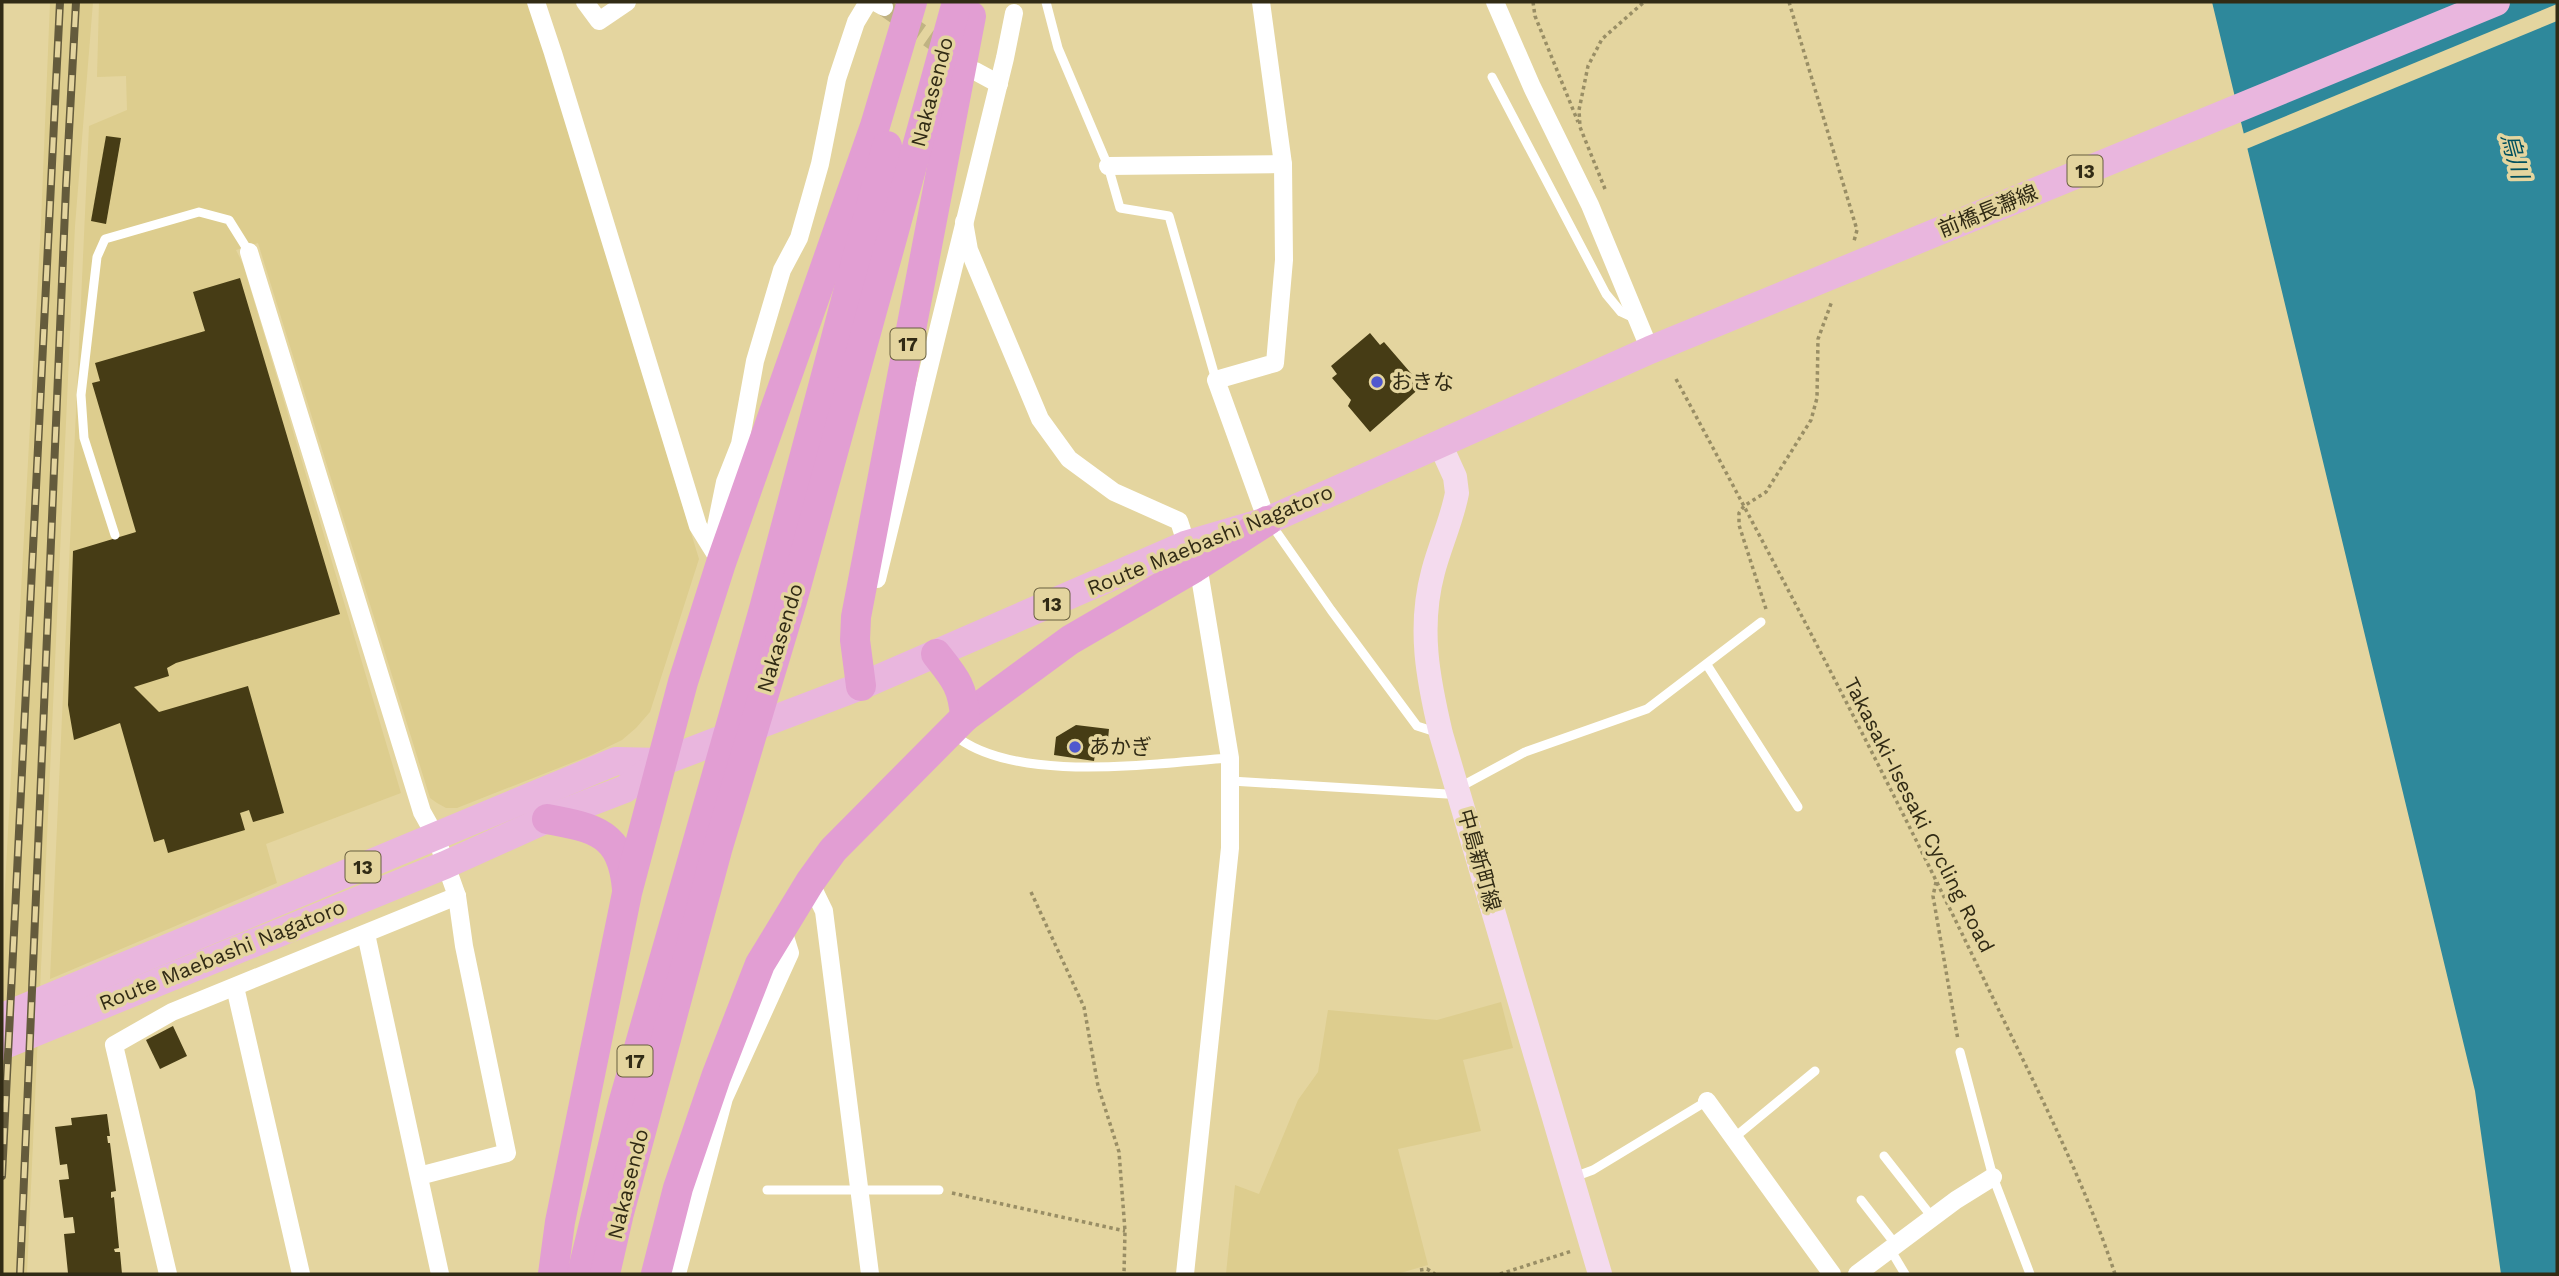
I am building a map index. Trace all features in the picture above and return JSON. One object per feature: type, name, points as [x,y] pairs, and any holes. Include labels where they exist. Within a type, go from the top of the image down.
[{"type":"highway","name":"Nakasendo","points":[[605,1274],[764,608],[888,142],[929,2]]},
{"type":"highway","name":"Nakasendo","points":[[582,1274],[624,1104],[706,849],[792,601],[957,2]]},
{"type":"highway","name":"17","points":[[861,686],[855,640],[856,617],[974,2]]},
{"type":"highway","name":"17","points":[[553,1274],[560,1222],[627,893],[717,555],[875,126],[885,3]]},
{"type":"highway","points":[[656,1274],[678,1188],[716,1077],[760,964],[810,882],[833,850],[957,724],[1190,556],[1267,521]]},
{"type":"highway","points":[[936,654],[959,683],[964,700],[957,724]]},
{"type":"highway","points":[[547,819],[586,826],[604,835],[620,855],[625,870],[627,893]]},
{"type":"main road","name":"前橋長瀞線","points":[[1662,345],[2496,2]]},
{"type":"main road","name":"Route Maebashi Nagatoro","points":[[1267,521],[1662,345]]},
{"type":"main road","name":"中島新町線","points":[[1440,444],[1455,477],[1457,493],[1433,573],[1424,637],[1429,683],[1441,734],[1600,1274]]},
{"type":"main road","name":"Route Maebashi Nagatoro","points":[[2,1046],[625,789],[662,762],[1190,556]]},
{"type":"main road","name":"Route Maebashi Nagatoro","points":[[2,1017],[616,761],[662,762]]},
{"type":"street","points":[[536,2],[554,53],[698,526],[717,555]]},
{"type":"street","points":[[585,2],[599,20],[627,2]]},
{"type":"street","points":[[1261,2],[1283,164],[1284,260],[1275,363],[1216,380],[1267,521]]},
{"type":"street","points":[[1495,2],[1532,87],[1590,205],[1637,320],[1662,345]]},
{"type":"street","points":[[717,555],[725,481],[740,444],[755,361],[782,271],[799,238],[820,164],[837,79],[856,22],[885,3]]},
{"type":"street","points":[[875,590],[999,84],[1015,6]]},
{"type":"street","points":[[975,71],[999,84]]},
{"type":"street","points":[[1108,166],[1283,164]]},
{"type":"street","points":[[964,222],[969,250],[1040,419],[1069,459],[1114,492],[1179,521],[1200,578],[1230,758],[1230,848],[1185,1274]]},
{"type":"street","points":[[249,252],[422,812],[436,837],[453,880],[507,1153],[419,1176]]},
{"type":"street","points":[[810,882],[824,911],[870,1274]]},
{"type":"street","points":[[168,1274],[114,1045],[172,1012],[457,896]]},
{"type":"street","points":[[677,1274],[724,1098],[790,953],[782,927]]},
{"type":"street","points":[[366,934],[440,1274]]},
{"type":"street","points":[[235,987],[301,1274]]},
{"type":"street","points":[[1707,1101],[1832,1274]]},
{"type":"street","points":[[1857,1274],[1932,1217],[1993,1177]]},
{"type":"lane","points":[[1046,2],[1058,48],[1108,166],[1120,208],[1169,216],[1216,380]]},
{"type":"lane","points":[[1492,77],[1606,294],[1621,312],[1637,320]]},
{"type":"lane","points":[[115,535],[84,438],[81,395],[96,257],[105,239],[199,212],[229,220],[249,252]]},
{"type":"lane","points":[[1267,521],[1417,726],[1441,734]]},
{"type":"lane","points":[[1231,781],[1447,794],[1525,752],[1647,709],[1760,622]]},
{"type":"lane","points":[[1707,665],[1798,807]]},
{"type":"lane","points":[[957,724],[967,744],[1024,764],[1073,768],[1230,758]]},
{"type":"lane","points":[[1960,1052],[1993,1177],[2030,1274]]},
{"type":"lane","points":[[1735,1137],[1815,1071]]},
{"type":"lane","points":[[1572,1177],[1593,1170],[1707,1101]]},
{"type":"lane","points":[[1884,1156],[1932,1217]]},
{"type":"lane","points":[[767,1190],[939,1191]]},
{"type":"lane","points":[[1861,1200],[1893,1247],[1905,1274]]},
{"type":"path","points":[[1533,2],[1535,16],[1607,195]]},
{"type":"path","points":[[1580,127],[1578,110],[1588,66],[1602,39],[1644,2]]},
{"type":"path","name":"Takasaki-Isesaki Cycling Road","points":[[1675,379],[1744,506],[1937,881],[2075,1169],[2115,1274]]},
{"type":"path","points":[[1744,506],[1739,513],[1739,525],[1765,599],[1767,615],[1760,622]]},
{"type":"path","points":[[1937,881],[1933,896],[1960,1052]]},
{"type":"path","points":[[1031,892],[1084,1007],[1098,1086],[1119,1152],[1125,1231],[1124,1274]]},
{"type":"path","points":[[939,1191],[1125,1231]]},
{"type":"path","points":[[1500,1274],[1591,1245]]},
{"type":"path","points":[[1420,1270],[1427,1269],[1435,1274]]},
{"type":"shaded area","points":[[50,2],[93,2],[75,226],[27,1274],[2,1274],[2,942],[41,222]]},
{"type":"shaded area","points":[[99,2],[529,2],[699,559],[650,712],[636,728],[622,740],[589,756],[457,808],[446,808],[437,803],[430,798],[258,243],[236,250],[243,264],[401,793],[266,844],[277,883],[50,979],[89,126],[127,110],[126,76],[97,77]]},
{"type":"shaded area","points":[[1501,1002],[1513,1048],[1463,1060],[1481,1131],[1398,1149],[1428,1265],[1397,1274],[1226,1274],[1235,1185],[1259,1194],[1298,1100],[1318,1072],[1328,1010],[1437,1020]]},
{"type":"water","name":"烏川","points":[[2212,2],[2557,2],[2557,1274],[2501,1274],[2475,1091]]},
{"type":"pier","points":[[2557,4],[2557,21],[2244,150],[2240,135]]},
{"type":"building","points":[[106,136],[121,138],[106,224],[91,221]]},
{"type":"building","points":[[240,278],[340,614],[176,663],[167,668],[169,676],[134,687],[159,712],[248,686],[284,813],[253,822],[249,810],[240,813],[245,830],[168,853],[164,839],[154,842],[120,723],[74,740],[68,705],[73,551],[136,532],[92,383],[100,381],[95,363],[205,331],[193,292]]},
{"type":"building","name":"おきな","points":[[1370,333],[1380,345],[1384,342],[1422,386],[1370,432],[1348,406],[1351,400],[1332,378],[1337,374],[1331,366]]},
{"type":"building","name":"あかぎ","points":[[1076,725],[1109,729],[1108,739],[1097,740],[1094,761],[1054,755],[1056,737]]},
{"type":"building","points":[[173,1026],[187,1056],[160,1069],[146,1040]]},
{"type":"building","points":[[107,1114],[110,1136],[107,1136],[116,1191],[111,1192],[111,1198],[114,1197],[119,1248],[114,1249],[115,1252],[120,1252],[122,1274],[68,1273],[64,1234],[75,1233],[73,1217],[64,1218],[59,1180],[69,1179],[67,1164],[60,1165],[55,1127],[72,1125],[71,1118]]},
{"type":"tunnel","points":[[884,7],[950,53]]},
{"type":"railway","points":[[2,1176],[60,2]]},
{"type":"railway","points":[[20,1274],[76,2]]},
{"type":"place","name":"おきな","points":[[1377,382]]},
{"type":"place","name":"あかぎ","points":[[1075,747]]}]
